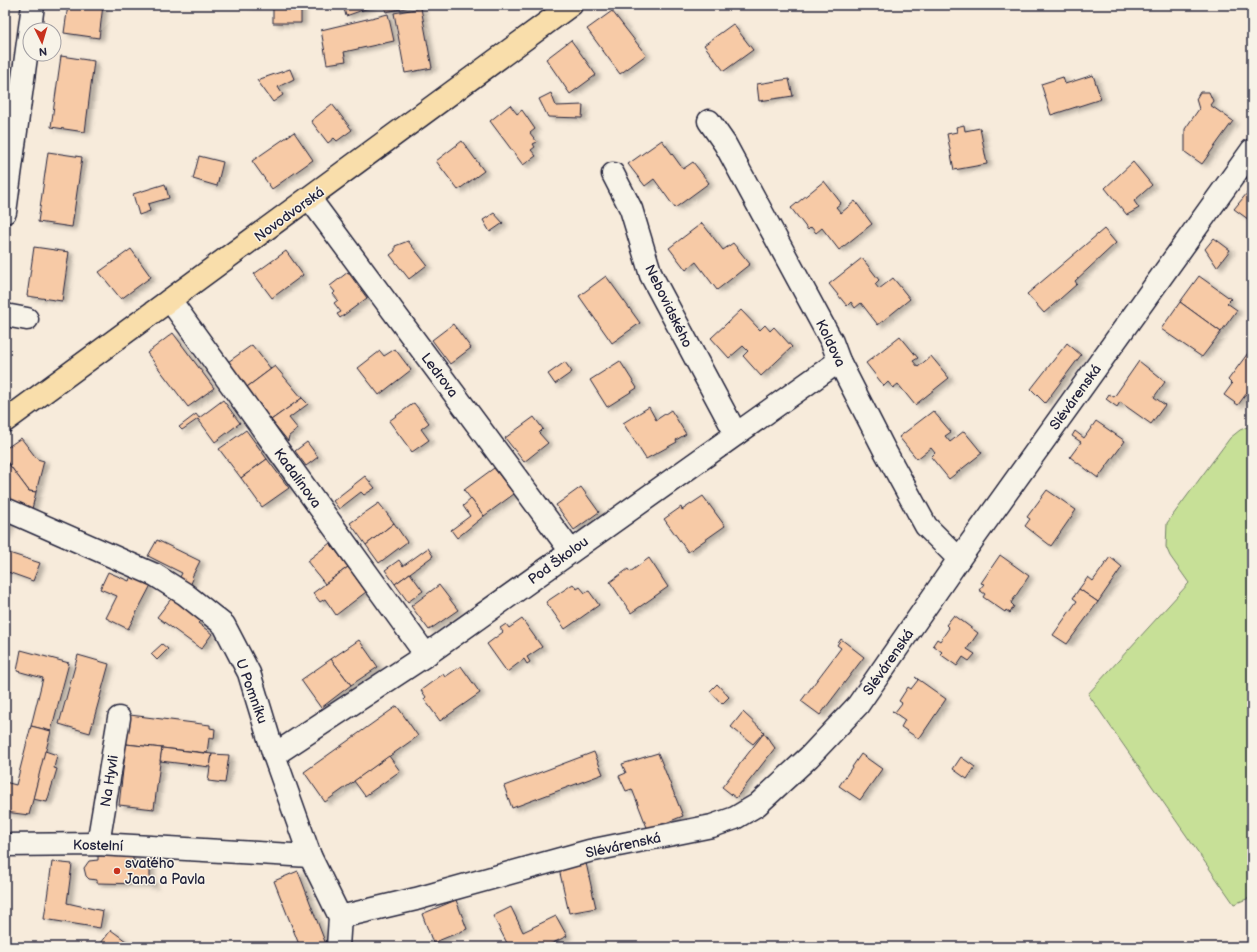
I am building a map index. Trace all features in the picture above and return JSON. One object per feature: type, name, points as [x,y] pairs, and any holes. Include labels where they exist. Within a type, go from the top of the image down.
[{"type":"main road","name":"Novodvorská","points":[[5,421],[310,199],[571,5]]},
{"type":"street","points":[[5,212],[33,5]]},
{"type":"street","name":"Koldova","points":[[709,121],[725,144],[832,342],[839,361],[885,451],[926,526],[959,559]]},
{"type":"street","name":"Slévárenská","points":[[340,917],[416,899],[589,852],[712,826],[735,818],[757,805],[798,768],[858,705],[959,559],[1252,150]]},
{"type":"street","name":"Nebovidského","points":[[613,174],[631,209],[651,275],[736,434]]},
{"type":"street","name":"Ledrova","points":[[310,199],[570,550]]},
{"type":"street","name":"Kadalínova","points":[[170,300],[426,655]]},
{"type":"street","points":[[5,315],[27,319]]},
{"type":"street","name":"Pod Školou","points":[[274,755],[426,655],[570,550],[839,361]]},
{"type":"street","name":"U Pomníku","points":[[5,509],[155,575],[186,594],[224,625],[248,673],[274,755],[310,856],[340,917]]},
{"type":"street","name":"Na Hyvli","points":[[98,844],[119,718]]},
{"type":"street","name":"Kostelní","points":[[5,845],[98,844],[310,856]]},
{"type":"street","points":[[338,947],[340,917]]},
{"type":"green space","points":[[1252,425],[1252,897],[1234,904],[1088,694],[1189,583],[1170,556],[1166,547],[1167,523],[1230,438],[1240,430]]},
{"type":"building","points":[[68,5],[103,5],[99,38],[64,33]]},
{"type":"building","points":[[273,5],[301,5],[301,23],[273,23]]},
{"type":"building","points":[[343,5],[371,5],[371,7],[346,16]]},
{"type":"building","points":[[384,5],[420,5],[386,12]]},
{"type":"building","points":[[421,8],[432,68],[405,73],[394,13]]},
{"type":"building","points":[[612,11],[646,55],[620,74],[587,29]]},
{"type":"building","points":[[388,14],[394,41],[344,52],[346,61],[327,64],[321,30]]},
{"type":"building","points":[[733,24],[753,50],[724,71],[704,45]]},
{"type":"building","points":[[571,40],[596,75],[570,94],[546,59]]},
{"type":"building","points":[[62,56],[94,61],[85,132],[51,127]]},
{"type":"building","points":[[290,69],[294,79],[278,87],[283,95],[273,102],[257,80]]},
{"type":"building","points":[[1093,75],[1101,99],[1051,115],[1041,84],[1063,77],[1065,84]]},
{"type":"building","points":[[789,79],[793,96],[759,101],[757,84]]},
{"type":"building","points":[[1200,92],[1209,92],[1213,101],[1210,105],[1233,121],[1202,164],[1185,152],[1185,129],[1199,109],[1196,99]]},
{"type":"building","points":[[551,93],[556,106],[583,105],[582,118],[548,117],[539,99]]},
{"type":"building","points":[[332,104],[352,130],[337,141],[334,138],[328,143],[311,121]]},
{"type":"building","points":[[510,105],[517,114],[522,110],[535,129],[530,133],[537,142],[533,144],[535,147],[531,150],[536,156],[523,165],[490,121]]},
{"type":"building","points":[[964,125],[965,131],[980,128],[987,164],[954,170],[947,134],[957,132],[956,127]]},
{"type":"building","points":[[294,132],[313,160],[272,189],[252,161]]},
{"type":"building","points":[[662,140],[683,169],[693,162],[709,183],[675,208],[654,179],[645,186],[628,164]]},
{"type":"building","points":[[462,141],[484,171],[458,190],[436,161]]},
{"type":"building","points":[[48,152],[82,157],[72,227],[38,222]]},
{"type":"building","points":[[199,156],[223,162],[217,186],[193,179]]},
{"type":"building","points":[[1133,162],[1152,185],[1134,201],[1139,208],[1127,215],[1105,188]]},
{"type":"building","points":[[824,181],[841,203],[836,207],[841,213],[855,201],[872,224],[839,250],[822,228],[816,233],[811,227],[808,230],[791,208]]},
{"type":"building","points":[[165,184],[169,198],[148,204],[150,211],[139,215],[133,194]]},
{"type":"building","points":[[1252,187],[1252,222],[1234,209]]},
{"type":"building","points":[[494,213],[503,223],[490,232],[483,220]]},
{"type":"building","points":[[702,223],[723,250],[733,243],[750,264],[717,290],[696,262],[686,270],[669,248]]},
{"type":"building","points":[[1104,229],[1116,243],[1075,281],[1077,284],[1044,313],[1027,294]]},
{"type":"building","points":[[1214,238],[1230,250],[1217,267],[1205,249]]},
{"type":"building","points":[[408,241],[427,265],[409,279],[390,255],[395,251],[395,246]]},
{"type":"building","points":[[34,247],[69,252],[62,301],[27,296]]},
{"type":"building","points":[[131,249],[151,277],[121,299],[99,272]]},
{"type":"building","points":[[286,251],[303,275],[272,298],[254,274]]},
{"type":"building","points":[[862,258],[879,280],[875,284],[879,289],[893,278],[910,299],[878,325],[861,303],[855,308],[851,302],[847,306],[829,284]]},
{"type":"building","points":[[348,272],[367,298],[340,318],[337,314],[341,312],[334,303],[338,300],[333,294],[335,292],[330,286]]},
{"type":"building","points":[[606,276],[640,323],[612,343],[579,296]]},
{"type":"building","points":[[1199,276],[1231,299],[1227,303],[1237,310],[1221,332],[1180,302]]},
{"type":"building","points":[[1180,302],[1221,332],[1202,357],[1161,329]]},
{"type":"building","points":[[741,310],[760,330],[765,325],[770,331],[774,327],[792,347],[761,376],[743,356],[748,351],[743,346],[729,358],[711,338]]},
{"type":"building","points":[[453,324],[471,348],[450,364],[432,340]]},
{"type":"building","points":[[173,333],[214,388],[188,407],[147,353]]},
{"type":"building","points":[[900,336],[918,358],[913,361],[918,367],[931,356],[949,378],[915,405],[898,384],[893,388],[888,382],[884,386],[866,363]]},
{"type":"building","points":[[1067,343],[1081,355],[1045,403],[1031,389]]},
{"type":"building","points":[[252,345],[271,369],[247,387],[228,362]]},
{"type":"building","points":[[395,349],[411,370],[379,395],[358,368],[380,351],[384,356]]},
{"type":"building","points":[[1248,353],[1252,355],[1252,386],[1238,405],[1224,395],[1232,384],[1228,380]]},
{"type":"building","points":[[620,361],[637,388],[607,407],[590,380]]},
{"type":"building","points":[[1139,361],[1165,382],[1154,397],[1165,405],[1151,424],[1120,402],[1117,407],[1106,399],[1109,394],[1114,397]]},
{"type":"building","points":[[565,362],[572,372],[555,384],[548,374]]},
{"type":"building","points":[[275,366],[302,398],[271,420],[247,387]]},
{"type":"building","points":[[302,398],[308,404],[289,418],[298,429],[289,436],[288,441],[271,420]]},
{"type":"building","points":[[223,400],[240,423],[215,442],[198,419],[182,430],[179,427],[196,414],[199,418]]},
{"type":"building","points":[[414,403],[429,423],[421,429],[429,440],[412,452],[389,421]]},
{"type":"building","points":[[649,407],[656,420],[671,410],[686,434],[676,440],[677,442],[646,459],[623,423]]},
{"type":"building","points":[[933,411],[951,432],[945,436],[950,442],[964,431],[982,453],[949,479],[931,457],[935,453],[931,448],[917,459],[899,437]]},
{"type":"building","points":[[534,417],[543,429],[539,433],[548,443],[524,462],[505,438]]},
{"type":"building","points":[[1096,421],[1125,441],[1098,478],[1070,457],[1081,442],[1072,436],[1075,431],[1084,438]]},
{"type":"building","points":[[246,430],[267,459],[241,478],[219,449]]},
{"type":"building","points":[[21,438],[37,459],[44,461],[36,492],[29,491],[5,459],[5,449]]},
{"type":"building","points":[[307,442],[318,457],[306,466],[295,451]]},
{"type":"building","points":[[5,459],[29,491],[36,492],[32,509],[5,502]]},
{"type":"building","points":[[267,459],[289,488],[262,507],[241,478]]},
{"type":"building","points":[[494,468],[514,494],[484,516],[464,490]]},
{"type":"building","points":[[365,476],[375,488],[364,495],[361,492],[339,509],[333,501]]},
{"type":"building","points":[[581,487],[599,512],[574,530],[556,505]]},
{"type":"building","points":[[1047,490],[1076,510],[1051,546],[1025,526],[1030,519],[1027,517]]},
{"type":"building","points":[[703,496],[725,526],[688,552],[664,519],[681,507],[682,510]]},
{"type":"building","points":[[471,499],[484,516],[457,538],[451,530],[470,516],[463,506]]},
{"type":"building","points":[[379,503],[394,523],[366,545],[350,523]]},
{"type":"building","points":[[5,518],[11,520],[5,537]]},
{"type":"building","points":[[394,523],[407,542],[379,563],[366,545]]},
{"type":"building","points":[[157,540],[200,561],[192,577],[193,579],[189,588],[178,581],[182,573],[148,556]]},
{"type":"building","points":[[330,543],[348,567],[325,584],[307,561]]},
{"type":"building","points":[[428,548],[433,556],[395,584],[385,570],[399,560],[403,566]]},
{"type":"building","points":[[6,552],[40,563],[33,581],[5,571]]},
{"type":"building","points":[[1000,555],[1029,576],[1011,603],[1014,606],[1010,613],[1006,610],[1005,612],[983,597],[985,594],[979,590],[984,584],[981,583]]},
{"type":"building","points":[[1110,557],[1122,567],[1098,602],[1079,589],[1088,577],[1093,581]]},
{"type":"building","points":[[649,558],[668,587],[631,613],[610,582],[628,569],[630,572]]},
{"type":"building","points":[[348,567],[366,592],[336,615],[325,599],[320,602],[313,593]]},
{"type":"building","points":[[108,572],[129,581],[131,576],[151,585],[128,629],[106,618],[117,596],[100,589]]},
{"type":"building","points":[[410,573],[423,591],[408,602],[395,584]]},
{"type":"building","points":[[573,584],[577,589],[580,587],[585,593],[589,591],[599,605],[565,629],[546,602]]},
{"type":"building","points":[[439,585],[458,610],[429,630],[411,606]]},
{"type":"building","points":[[1079,589],[1098,602],[1067,644],[1053,635],[1077,601],[1073,598]]},
{"type":"building","points":[[174,595],[203,618],[198,623],[212,634],[201,649],[157,617]]},
{"type":"building","points":[[954,615],[978,633],[967,649],[975,654],[969,661],[963,657],[957,666],[940,654],[942,652],[933,645],[937,639],[940,641],[949,628],[946,625]]},
{"type":"building","points":[[522,619],[542,647],[527,657],[530,662],[527,664],[524,659],[507,672],[487,644],[503,632],[500,628],[506,624],[509,628]]},
{"type":"building","points":[[841,639],[864,657],[820,715],[801,701],[841,648],[837,645]]},
{"type":"building","points":[[359,640],[378,667],[351,685],[331,659]]},
{"type":"building","points":[[162,644],[168,649],[157,660],[151,654]]},
{"type":"building","points":[[21,650],[69,663],[51,731],[31,726],[43,678],[17,671]]},
{"type":"building","points":[[78,655],[109,664],[90,733],[59,724]]},
{"type":"building","points":[[331,659],[351,685],[321,708],[301,680]]},
{"type":"building","points":[[461,666],[480,693],[440,721],[424,699],[426,697],[421,690],[443,674],[445,677]]},
{"type":"building","points":[[915,677],[946,699],[919,739],[901,727],[905,720],[892,711],[895,712],[902,703],[899,701],[908,687],[911,689],[918,680]]},
{"type":"building","points":[[717,684],[729,697],[722,704],[710,691]]},
{"type":"building","points":[[397,706],[418,736],[325,802],[304,772]]},
{"type":"building","points":[[743,712],[764,732],[753,744],[731,727]]},
{"type":"building","points":[[130,715],[210,725],[210,728],[215,729],[214,739],[209,738],[207,753],[126,744]]},
{"type":"building","points":[[31,726],[51,731],[29,815],[5,812],[5,782],[16,785]]},
{"type":"building","points":[[764,733],[775,748],[736,798],[722,787]]},
{"type":"building","points":[[126,744],[162,748],[154,809],[119,805]]},
{"type":"building","points":[[162,748],[212,754],[210,767],[160,761]]},
{"type":"building","points":[[45,751],[57,755],[54,768],[57,769],[47,802],[33,799]]},
{"type":"building","points":[[594,752],[603,774],[512,808],[504,786]]},
{"type":"building","points":[[658,753],[683,816],[648,830],[632,789],[626,791],[619,776],[626,773],[622,764]]},
{"type":"building","points":[[212,754],[229,755],[225,783],[208,781]]},
{"type":"building","points":[[861,754],[882,769],[860,800],[839,786]]},
{"type":"building","points":[[389,756],[400,771],[365,796],[354,781]]},
{"type":"building","points":[[961,757],[975,767],[967,779],[953,769]]},
{"type":"building","name":"svatého Jana a Pavla","points":[[98,856],[133,856],[133,861],[147,861],[150,857],[154,860],[150,863],[150,880],[154,883],[152,886],[147,884],[97,883],[97,880],[89,879],[86,876],[84,868],[89,861],[98,860]]},
{"type":"building","points":[[52,862],[72,864],[67,903],[103,911],[100,928],[44,919]]},
{"type":"building","points":[[586,863],[596,908],[569,913],[559,869]]},
{"type":"building","points":[[298,871],[327,947],[300,947],[274,881]]},
{"type":"building","points":[[456,900],[467,929],[433,943],[422,914]]},
{"type":"building","points":[[511,907],[523,932],[556,916],[567,936],[545,947],[509,947],[493,916]]},
{"type":"building","points":[[111,930],[134,947],[98,947]]},
{"type":"place","name":"svatého Jana a Pavla","points":[[117,871]]}]
